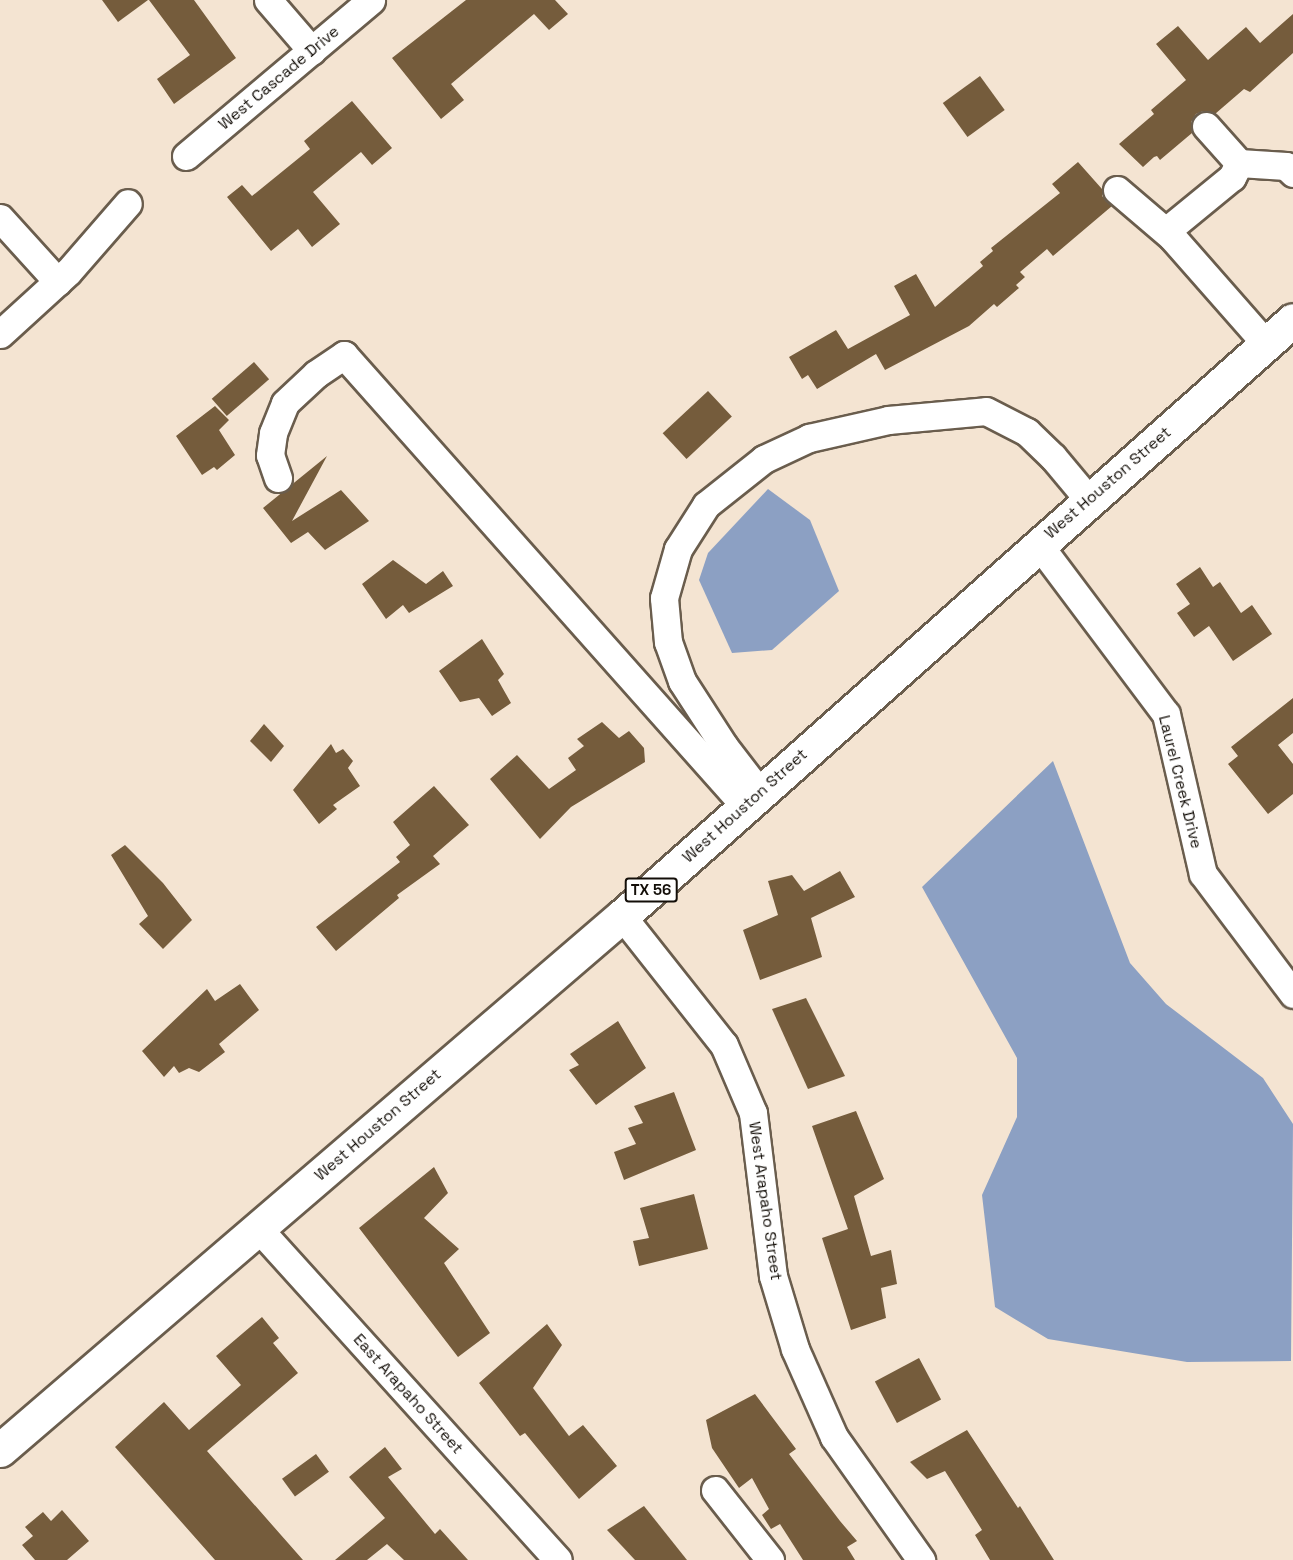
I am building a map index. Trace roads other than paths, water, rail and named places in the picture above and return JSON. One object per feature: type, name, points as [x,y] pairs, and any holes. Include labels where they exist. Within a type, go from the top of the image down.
[{"type":"main road","name":"West Houston Street","points":[[0,1450],[622,916],[1293,320]]},
{"type":"street","points":[[268,0],[312,51]]},
{"type":"street","name":"West Cascade Drive","points":[[186,156],[371,0]]},
{"type":"street","points":[[1206,126],[1239,163],[1286,166],[1293,173]]},
{"type":"street","points":[[1166,231],[1232,177],[1239,163]]},
{"type":"street","points":[[1117,190],[1166,231],[1266,344]]},
{"type":"street","points":[[0,334],[58,282],[128,202]]},
{"type":"street","points":[[0,218],[58,282]]},
{"type":"street","points":[[278,478],[270,454],[273,433],[285,403],[316,374],[344,355],[752,800]]},
{"type":"street","points":[[752,800],[724,746],[682,681],[668,642],[664,598],[678,549],[706,505],[764,459],[809,438],[888,420],[986,411],[1027,432],[1053,457],[1089,500]]},
{"type":"street","name":"Laurel Creek Drive","points":[[1039,545],[1166,714],[1203,874],[1293,994]]},
{"type":"street","name":"West Arapaho Street","points":[[622,916],[724,1045],[753,1113],[773,1276],[795,1349],[834,1437],[921,1560]]},
{"type":"street","name":"East Arapaho Street","points":[[258,1228],[558,1560]]},
{"type":"street","points":[[715,1490],[770,1560]]},
{"type":"water","points":[[768,489],[810,520],[839,591],[772,650],[732,653],[699,580],[708,553]]},
{"type":"water","points":[[1053,761],[1130,963],[1166,1004],[1263,1078],[1293,1124],[1291,1361],[1187,1362],[1048,1339],[995,1307],[982,1195],[1017,1117],[1017,1058],[922,887]]}]
